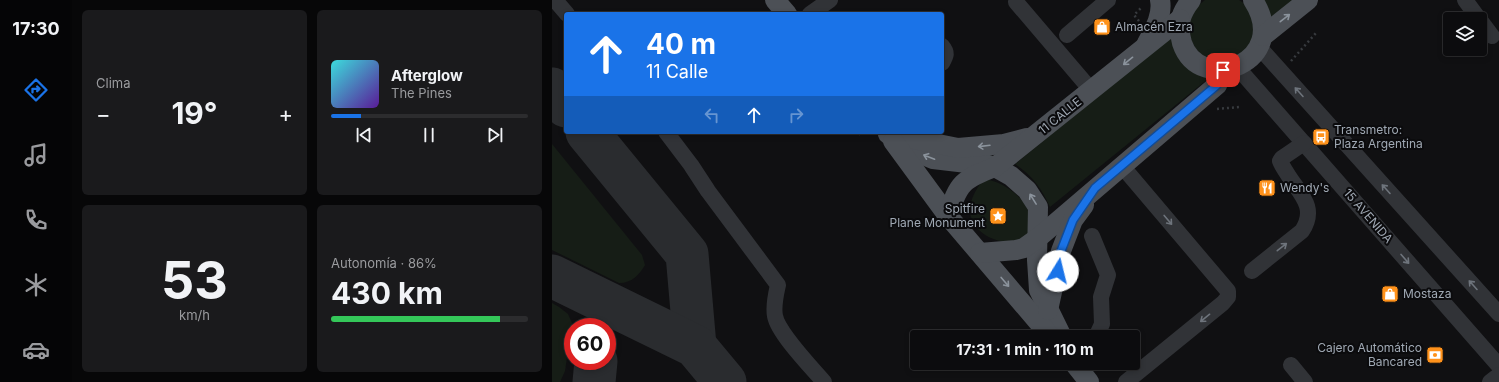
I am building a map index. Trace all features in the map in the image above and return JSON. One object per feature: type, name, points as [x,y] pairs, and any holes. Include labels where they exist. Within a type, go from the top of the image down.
[{"type":"main road","points":[[775,0],[785,12]]},
{"type":"main road","points":[[1145,47],[1156,27],[1161,6],[1160,0]]},
{"type":"main road","points":[[1253,0],[1260,11],[1263,23],[1261,42]]},
{"type":"main road","points":[[980,252],[1016,250],[1024,248],[1039,237],[1217,85],[1230,69],[1250,59],[1261,42],[1308,0]]},
{"type":"main road","points":[[1182,7],[1180,34],[1184,49],[1194,61],[1208,68],[1230,69]]},
{"type":"main road","name":"11 CALLE","points":[[948,216],[955,195],[964,182],[974,175],[995,167],[1036,135],[1145,47],[1182,7]]},
{"type":"main road","points":[[888,134],[948,216],[1045,330]]},
{"type":"main road","points":[[889,134],[921,154],[933,159],[967,163],[982,163],[995,167],[1011,176],[1027,190],[1038,208],[1039,237],[1037,260],[1039,290],[1058,330]]},
{"type":"main road","points":[[892,134],[958,148],[1004,144],[1036,135]]},
{"type":"main road","points":[[1048,310],[1058,271],[1061,251],[1073,220],[1095,188]]},
{"type":"street","points":[[555,0],[565,12]]},
{"type":"street","points":[[813,12],[830,0]]},
{"type":"street","points":[[1067,34],[1108,0]]},
{"type":"street","points":[[1465,0],[1474,12]]},
{"type":"street","points":[[1016,2],[1091,90]]},
{"type":"street","points":[[1487,29],[1492,36]]},
{"type":"street","points":[[1261,42],[1281,72],[1499,314]]},
{"type":"street","points":[[944,48],[947,55],[944,60]]},
{"type":"street","name":"15 AVENIDA","points":[[1230,69],[1304,143],[1499,366]]},
{"type":"street","points":[[668,134],[691,165],[708,192],[778,285],[775,315],[779,329],[824,382]]},
{"type":"street","points":[[1252,271],[1302,231],[1307,224],[1309,217],[1308,206],[1280,161],[1304,143]]},
{"type":"street","points":[[1122,166],[1228,292],[1228,297],[1223,304],[1126,382]]},
{"type":"street","points":[[1092,236],[1108,275],[1101,296],[1102,324],[1099,330]]},
{"type":"street","points":[[1291,365],[1305,382]]},
{"type":"street","points":[[1490,382],[1499,375]]},
{"type":"path","points":[[1281,72],[1316,33]]},
{"type":"shaded area","points":[[1205,0],[1239,0],[1245,4],[1255,22],[1252,43],[1236,59],[1213,61],[1203,56],[1195,48],[1190,37],[1189,26],[1192,14]]},
{"type":"shaded area","points":[[1260,0],[1299,0],[1271,23]]},
{"type":"shaded area","points":[[1172,36],[1209,78],[1050,207],[1044,194],[1036,183],[1027,173],[1015,164]]},
{"type":"shaded area","points":[[552,144],[642,255],[645,265],[638,275],[628,282],[619,283],[552,250]]},
{"type":"shaded area","points":[[984,179],[991,180],[1005,186],[1018,196],[1027,208],[1030,215],[1033,234],[1009,242],[996,240],[983,234],[978,229],[971,217],[970,206],[974,193]]},
{"type":"shaded area","points":[[552,303],[568,314],[570,318],[564,318],[565,371],[560,382],[552,382]]},
{"type":"taxiway","points":[[552,89],[564,104]]},
{"type":"taxiway","points":[[589,134],[687,254],[695,346]]},
{"type":"taxiway","points":[[552,276],[695,346],[725,382]]},
{"type":"taxiway","points":[[594,382],[595,370]]},
{"type":"place","name":"Almacén Ezra","points":[[1102,27]]},
{"type":"place","name":"Transmetro: Plaza Argentina","points":[[1321,137]]},
{"type":"place","name":"Wendy's","points":[[1267,188]]},
{"type":"place","name":"Spitfire Plane Monument","points":[[998,216]]},
{"type":"place","name":"Mostaza","points":[[1390,294]]},
{"type":"place","name":"Cajero Automático Bancared","points":[[1435,355]]},
{"type":"route","points":[[1058,271],[1061,251],[1073,220],[1095,188],[1217,85],[1223,70]]}]
